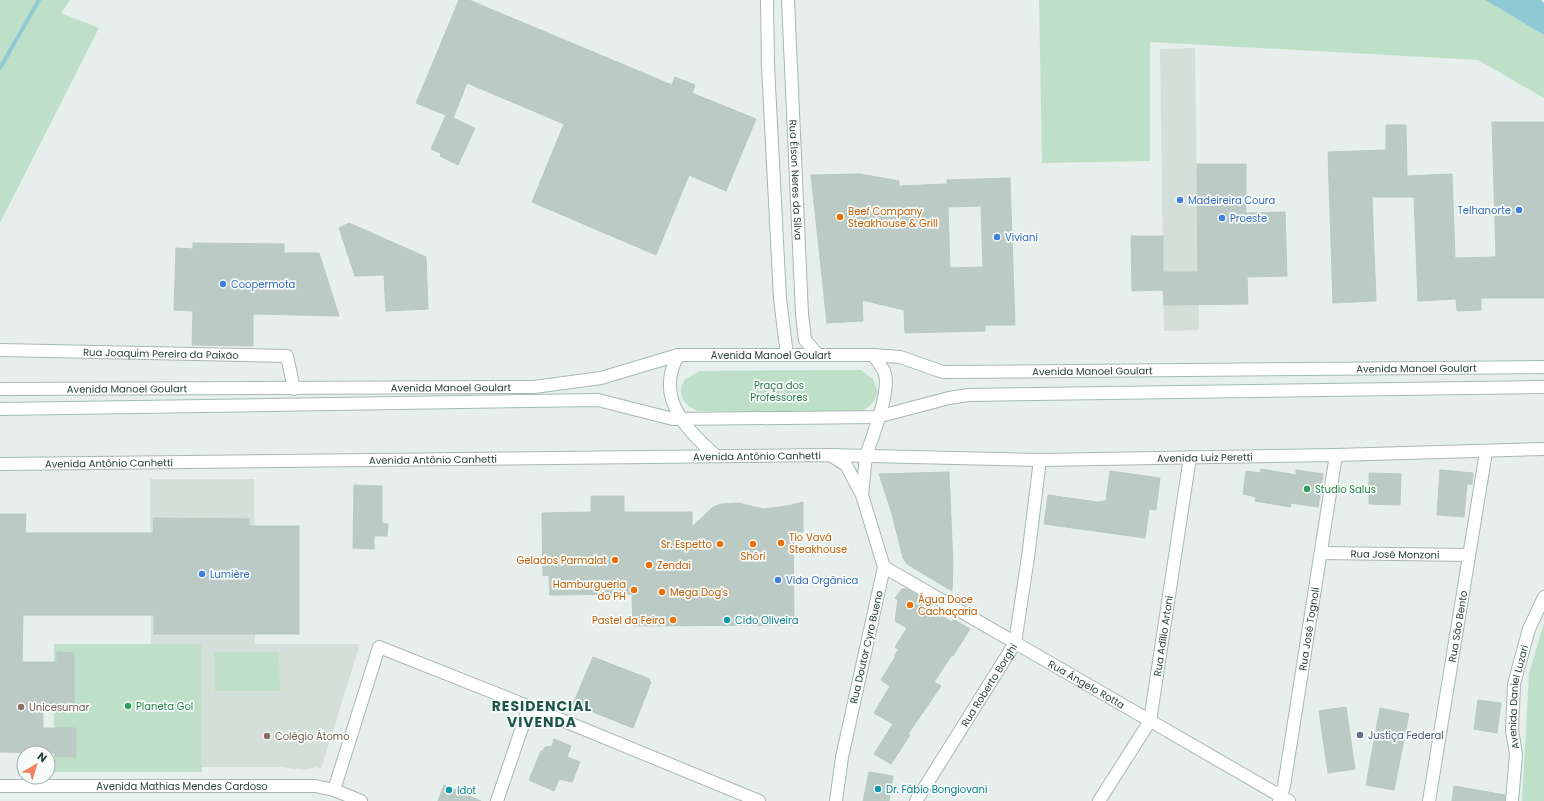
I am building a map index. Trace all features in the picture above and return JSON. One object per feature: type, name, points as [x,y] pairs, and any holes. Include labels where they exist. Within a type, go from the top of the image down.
[{"type":"street","points":[[767,0],[768,66],[780,299],[787,355]]},
{"type":"street","name":"Rua Élson Neres da Silva","points":[[788,0],[802,314],[805,340],[818,355]]},
{"type":"street","points":[[775,193],[797,193]]},
{"type":"street","name":"Rua Joaquim Pereira da Paixão","points":[[0,350],[287,356],[294,389]]},
{"type":"street","points":[[678,355],[670,381],[670,392],[680,419],[696,438],[716,456]]},
{"type":"street","name":"Avenida Manoel Goulart","points":[[0,389],[534,387],[601,378],[678,355],[873,355],[900,357],[943,372],[1544,367]]},
{"type":"street","name":"Rua Doutor Cyro Bueno","points":[[862,495],[866,456],[883,405],[886,390],[884,372],[873,355]]},
{"type":"street","name":"Avenida Manoel Goulart","points":[[0,408],[598,400],[647,413],[680,419],[878,418],[949,398],[968,395],[1544,387]]},
{"type":"street","name":"Avenida Luiz Peretti","points":[[866,456],[1040,460],[1486,452],[1544,449]]},
{"type":"street","name":"Rua São Bento","points":[[1429,801],[1486,452]]},
{"type":"street","name":"Rua Doutor Cyro Bueno","points":[[830,454],[846,465],[862,495],[884,567],[842,757],[836,801]]},
{"type":"street","name":"Avenida Antônio Canhetti","points":[[0,464],[830,454],[866,456]]},
{"type":"street","name":"Rua José Tognoli","points":[[1283,799],[1336,455]]},
{"type":"street","name":"Rua Adílio Artoni","points":[[1099,801],[1150,721],[1190,457]]},
{"type":"street","name":"Rua Roberto Borghi","points":[[916,801],[1015,642],[1028,557],[1040,460]]},
{"type":"street","name":"Rua José Monzoni","points":[[1321,553],[1469,555]]},
{"type":"street","name":"Rua Ângelo Rotta","points":[[884,567],[1283,799]]},
{"type":"street","name":"Avenida Daniel Luzari","points":[[1512,801],[1516,754],[1512,730],[1514,684],[1530,629],[1544,597]]},
{"type":"street","points":[[334,790],[379,647],[759,801]]},
{"type":"street","points":[[497,801],[529,707]]},
{"type":"street","name":"Avenida Mathias Mendes Cardoso","points":[[0,786],[315,786],[334,790],[361,801]]},
{"type":"shaded area","name":"Madeireira Coura","points":[[1195,48],[1199,330],[1164,331],[1160,49]]},
{"type":"shaded area","points":[[150,479],[254,479],[255,644],[360,644],[321,769],[317,767],[305,770],[280,767],[202,767],[201,644],[151,644]]},
{"type":"green space","points":[[0,0],[70,0],[61,13],[99,28],[0,223]]},
{"type":"green space","points":[[1039,0],[1485,0],[1544,35],[1544,98],[1478,60],[1150,42],[1150,161],[1042,163]]},
{"type":"green space","name":"Praça dos Professores","points":[[861,370],[873,379],[878,392],[870,405],[864,410],[856,412],[698,411],[688,406],[681,394],[682,384],[685,379],[700,371]]},
{"type":"green space","points":[[1544,623],[1544,801],[1522,801],[1529,673]]},
{"type":"green space","name":"Planeta Gol","points":[[54,644],[201,644],[202,772],[56,772],[56,745],[54,745]]},
{"type":"green space","points":[[214,652],[279,652],[280,691],[215,691]]},
{"type":"water","points":[[1485,0],[1541,0],[1544,3],[1544,35]]},
{"type":"building","points":[[459,0],[469,0],[672,85],[675,77],[695,85],[692,93],[756,119],[726,191],[689,175],[656,255],[532,202],[564,124],[467,83],[453,118],[475,128],[458,165],[440,156],[441,153],[431,149],[446,115],[416,103]]},
{"type":"building","points":[[1492,122],[1544,122],[1544,298],[1481,298],[1481,310],[1457,311],[1456,299],[1418,301],[1414,197],[1372,197],[1376,301],[1333,303],[1328,152],[1386,150],[1386,125],[1406,125],[1407,176],[1452,174],[1455,258],[1496,257]]},
{"type":"building","points":[[1197,164],[1246,164],[1246,213],[1285,212],[1287,276],[1247,277],[1248,304],[1164,305],[1163,290],[1132,291],[1131,236],[1163,236],[1163,272],[1198,272]]},
{"type":"building","points":[[860,174],[899,181],[899,186],[947,184],[947,180],[1010,178],[1015,325],[985,325],[985,331],[905,333],[904,310],[862,300],[863,321],[827,323],[811,175]],"holes":[[[981,206],[983,267],[950,268],[948,207]]]},
{"type":"building","points":[[349,223],[426,257],[428,309],[386,311],[384,275],[355,276],[339,228]]},
{"type":"building","points":[[193,243],[284,244],[284,253],[319,253],[339,316],[253,314],[253,346],[192,345],[193,311],[174,310],[176,248],[193,249]]},
{"type":"building","points":[[1261,469],[1296,475],[1296,470],[1323,474],[1318,507],[1291,503],[1290,507],[1255,501],[1256,497],[1243,494],[1246,471],[1260,473]]},
{"type":"building","points":[[1440,470],[1473,473],[1472,484],[1467,484],[1464,517],[1437,515]]},
{"type":"building","points":[[1110,471],[1160,478],[1156,510],[1149,509],[1145,538],[1044,524],[1048,495],[1097,502],[1106,501]]},
{"type":"building","points":[[949,472],[953,564],[952,591],[907,564],[903,558],[892,514],[879,474]]},
{"type":"building","points":[[1369,473],[1401,474],[1400,505],[1369,504]]},
{"type":"building","points":[[354,485],[382,486],[382,523],[388,524],[387,536],[374,536],[374,549],[353,548]]},
{"type":"building","points":[[591,496],[624,496],[624,512],[692,512],[692,527],[713,507],[721,504],[738,503],[763,509],[803,502],[803,532],[793,532],[794,625],[633,626],[632,594],[550,595],[549,575],[543,576],[542,513],[591,512]]},
{"type":"building","points":[[0,514],[26,514],[25,533],[154,533],[153,518],[249,519],[249,526],[299,526],[299,634],[154,634],[154,615],[23,615],[22,662],[57,662],[57,652],[74,653],[74,705],[43,705],[43,728],[76,728],[76,757],[56,757],[56,745],[16,745],[16,752],[0,752]]},
{"type":"building","points":[[902,589],[907,589],[931,603],[928,607],[952,622],[953,619],[970,629],[934,682],[941,686],[908,734],[910,735],[891,764],[874,754],[893,724],[874,713],[890,686],[881,680],[896,656],[894,656],[899,649],[895,647],[907,628],[895,621],[898,600],[895,598]]},
{"type":"building","points":[[593,657],[650,679],[649,682],[651,682],[633,728],[573,704]]},
{"type":"building","points":[[1478,700],[1501,703],[1497,733],[1474,729]]},
{"type":"building","points":[[1346,707],[1355,769],[1328,773],[1319,711]]},
{"type":"building","points":[[1380,708],[1409,714],[1394,790],[1366,785]]},
{"type":"building","points":[[554,739],[571,746],[567,757],[580,762],[572,782],[559,779],[554,791],[529,780],[541,751],[543,751],[545,747],[552,746]]},
{"type":"building","name":"Dr. Fábio Bongiovani","points":[[869,772],[893,776],[889,801],[863,801]]},
{"type":"building","name":"Idot","points":[[444,785],[481,801],[438,801]]},
{"type":"building","points":[[1454,786],[1505,795],[1505,801],[1452,801]]},
{"type":"waterway","points":[[0,68],[39,0]]},
{"type":"place","name":"Madeireira Coura","points":[[1180,200]]},
{"type":"place","name":"Telhanorte","points":[[1519,210]]},
{"type":"place","name":"Beef Company Steakhouse & Grill","points":[[840,217]]},
{"type":"place","name":"Proeste","points":[[1222,218]]},
{"type":"place","name":"Viviani","points":[[997,237]]},
{"type":"place","name":"Coopermota","points":[[223,284]]},
{"type":"place","name":"Studio Salus","points":[[1307,489]]},
{"type":"place","name":"Tio Vavá Steakhouse","points":[[781,543]]},
{"type":"place","name":"Sr. Espetto","points":[[720,544]]},
{"type":"place","name":"Shôri","points":[[753,544]]},
{"type":"place","name":"Gelados Parmalat","points":[[615,560]]},
{"type":"place","name":"Zendai","points":[[649,565]]},
{"type":"place","name":"Lumière","points":[[202,574]]},
{"type":"place","name":"Vida Orgânica","points":[[778,580]]},
{"type":"place","name":"Hamburgueria do PH","points":[[634,590]]},
{"type":"place","name":"Mega Dog's","points":[[662,592]]},
{"type":"place","name":"Água Doce Cachaçaria","points":[[910,605]]},
{"type":"place","name":"Pastel da Feira","points":[[673,620]]},
{"type":"place","name":"Cido Oliveira","points":[[727,620]]},
{"type":"place","name":"Planeta Gol","points":[[128,706]]},
{"type":"place","name":"Unicesumar","points":[[21,707]]},
{"type":"place","name":"Justiça Federal","points":[[1360,735]]},
{"type":"place","name":"Colégio Átomo","points":[[267,736]]},
{"type":"place","name":"Dr. Fábio Bongiovani","points":[[878,789]]},
{"type":"place","name":"Idot","points":[[449,790]]},
{"type":"district","name":"RESIDENCIAL VIVENDA","points":[[542,714]]}]
